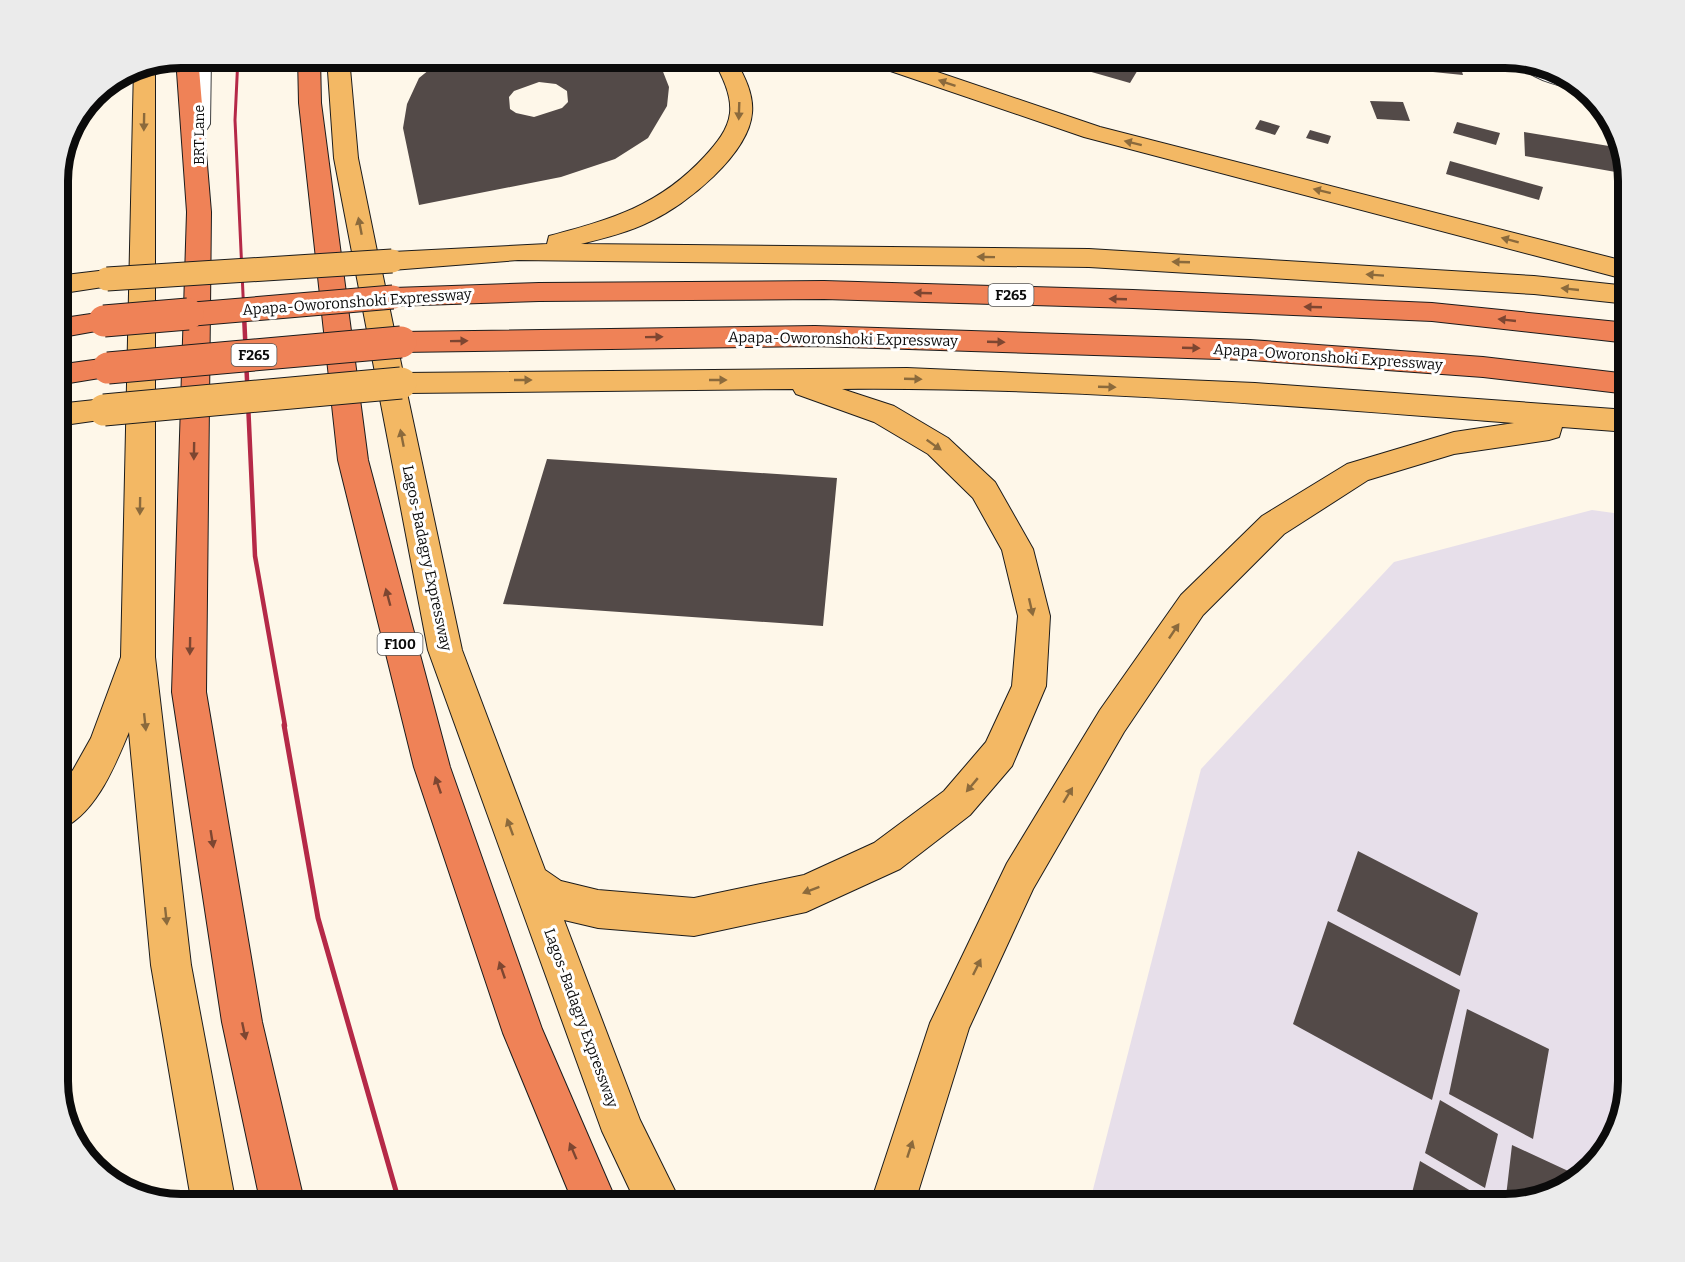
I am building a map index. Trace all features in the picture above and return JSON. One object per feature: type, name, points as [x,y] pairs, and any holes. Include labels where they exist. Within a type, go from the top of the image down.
[{"type":"highway","points":[[188,68],[199,212],[189,692],[242,1022],[280,1194]]},
{"type":"highway","name":"F100","points":[[309,68],[310,103],[353,460],[426,745],[523,1033],[591,1194]]},
{"type":"highway","name":"Apapa-Oworonshoki Expressway","points":[[68,327],[104,321],[393,297],[539,292],[812,290],[1062,297],[1432,312],[1618,332]]},
{"type":"highway","name":"Apapa-Oworonshoki Expressway","points":[[68,373],[401,342],[815,336],[1238,350],[1483,366],[1618,383]]},
{"type":"main road","name":"Lagos-Badagry Expressway","points":[[339,68],[346,158],[445,650],[623,1131],[654,1194]]},
{"type":"main road","points":[[518,252],[598,232],[654,210],[700,176],[729,143],[741,115],[736,80],[729,68]]},
{"type":"main road","points":[[904,68],[1092,132],[1618,268]]},
{"type":"main road","points":[[144,73],[138,657],[171,965],[212,1194]]},
{"type":"main road","points":[[68,284],[107,279],[518,252],[1144,260],[1534,285],[1618,294]]},
{"type":"main road","points":[[68,414],[401,383],[518,380],[907,378],[1255,393],[1618,420]]},
{"type":"main road","points":[[530,882],[552,897],[598,909],[694,917],[806,893],[887,856],[957,803],[999,754],[1029,686],[1034,616],[1017,549],[1012,539],[984,490],[938,446],[884,414],[785,379]]},
{"type":"main road","points":[[896,1194],[950,1023],[1020,876],[1112,721],[1192,605],[1273,525],[1358,472],[1454,443],[1520,432],[1618,422]]},
{"type":"main road","points":[[68,804],[102,759],[138,657]]},
{"type":"street","name":"BRT Lane","points":[[199,212],[200,68]]},
{"type":"street","points":[[305,68],[310,103]]},
{"type":"shaded area","points":[[1592,510],[1618,514],[1618,1082],[1612,1118],[1606,1132],[1594,1150],[1573,1171],[1555,1183],[1520,1194],[1092,1194],[1201,769],[1394,562]]},
{"type":"building","points":[[431,68],[662,68],[669,87],[667,106],[648,138],[615,159],[561,177],[419,205],[403,128],[407,104],[419,78]],"holes":[[[539,82],[556,84],[567,91],[568,102],[562,108],[534,117],[516,113],[510,109],[509,97],[514,91]]]},
{"type":"building","points":[[1078,68],[1139,68],[1130,83]]},
{"type":"building","points":[[1393,68],[1461,68],[1463,75]]},
{"type":"building","points":[[1370,101],[1403,102],[1410,121],[1377,119]]},
{"type":"building","points":[[1260,120],[1280,126],[1275,135],[1255,129]]},
{"type":"building","points":[[1457,122],[1500,133],[1496,145],[1453,133]]},
{"type":"building","points":[[1310,130],[1331,136],[1328,144],[1306,138]]},
{"type":"building","points":[[1524,132],[1613,147],[1617,172],[1525,156]]},
{"type":"building","points":[[1450,161],[1543,187],[1539,200],[1446,174]]},
{"type":"building","points":[[547,459],[837,478],[823,626],[503,604]]},
{"type":"building","points":[[1358,851],[1478,913],[1460,976],[1337,911]]},
{"type":"building","points":[[1328,921],[1460,990],[1432,1100],[1293,1024]]},
{"type":"building","points":[[1467,1009],[1549,1049],[1533,1139],[1449,1094]]},
{"type":"building","points":[[1440,1100],[1498,1134],[1485,1188],[1425,1153]]},
{"type":"building","points":[[1512,1145],[1571,1172],[1541,1189],[1520,1194],[1506,1194]]},
{"type":"building","points":[[1420,1161],[1476,1194],[1412,1194]]},
{"type":"railway","points":[[237,68],[235,120],[244,316]]},
{"type":"railway","points":[[244,314],[255,556],[285,726]]},
{"type":"railway","points":[[284,725],[318,918],[397,1194]]}]
